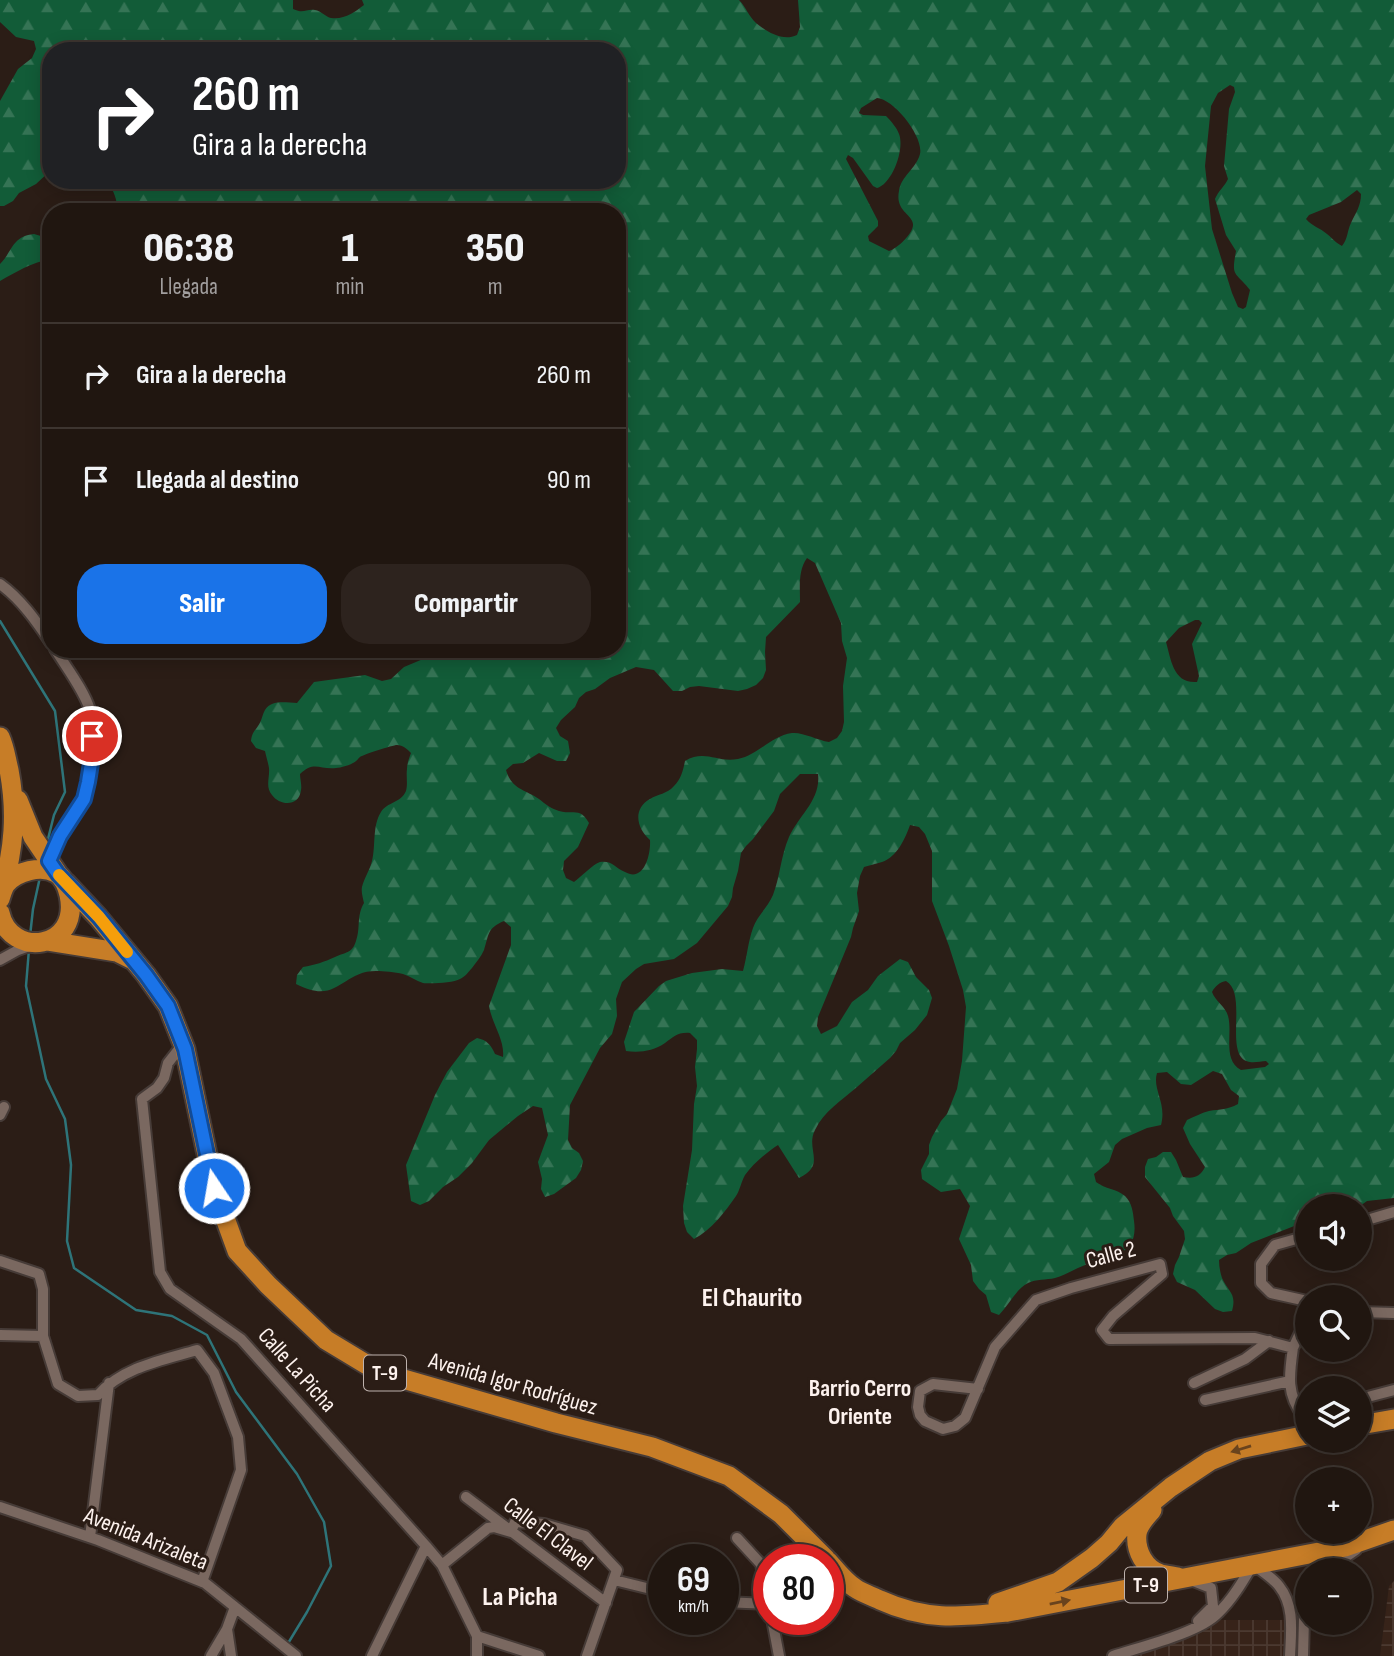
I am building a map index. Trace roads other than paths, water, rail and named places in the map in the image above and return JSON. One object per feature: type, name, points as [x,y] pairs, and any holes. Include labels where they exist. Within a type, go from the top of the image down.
[{"type":"highway","name":"T-9","points":[[0,737],[11,783],[14,839],[0,899]]},
{"type":"highway","name":"T-9","points":[[1,918],[8,931],[16,937],[26,942],[43,942],[57,936],[69,922],[71,909],[33,837],[11,783]]},
{"type":"highway","name":"T-9","points":[[0,899],[4,886],[12,878],[25,872],[50,869]]},
{"type":"highway","name":"Avenida Igor Rodríguez","points":[[50,869],[99,917],[146,975]]},
{"type":"highway","name":"Avenida Igor Rodríguez","points":[[43,942],[117,951],[135,961],[146,975],[168,1006],[185,1049],[214,1188],[237,1251],[268,1285],[326,1340],[379,1372],[556,1423],[652,1447],[729,1476],[781,1514],[811,1544]]},
{"type":"highway","points":[[1372,1423],[1394,1419]]},
{"type":"highway","name":"Avenida Igor Rodríguez","points":[[896,1607],[947,1610],[989,1605],[1005,1602],[1058,1582],[1092,1558],[1123,1526],[1182,1479],[1210,1461],[1295,1426]]},
{"type":"highway","name":"T-9","points":[[1182,1479],[1143,1520],[1137,1533],[1139,1552],[1150,1568],[1160,1574],[1184,1578]]},
{"type":"highway","name":"Avenida Igor Rodríguez","points":[[844,1578],[854,1588],[912,1612],[948,1617],[975,1615],[1008,1612],[1345,1547],[1386,1533]]},
{"type":"street","points":[[0,584],[24,607],[42,631]]},
{"type":"street","points":[[50,869],[60,836],[84,799],[92,757],[90,710],[61,658]]},
{"type":"street","points":[[0,960],[18,950],[43,942]]},
{"type":"street","name":"Calle La Picha","points":[[185,1049],[179,1049],[168,1063],[164,1078],[157,1088],[142,1099],[160,1272],[170,1289],[241,1339],[442,1565],[477,1636],[477,1656]]},
{"type":"street","points":[[1372,1218],[1394,1212]]},
{"type":"street","points":[[1295,1239],[1275,1245],[1261,1264],[1261,1283],[1270,1293],[1295,1298]]},
{"type":"street","points":[[0,1261],[39,1274],[43,1289],[43,1336],[58,1384],[78,1396],[98,1395],[109,1383],[142,1366],[197,1350],[214,1373],[238,1437],[241,1470],[202,1582]]},
{"type":"street","name":"Calle 2","points":[[978,1389],[933,1384],[919,1391],[920,1415],[943,1429],[955,1426],[965,1418],[978,1389],[995,1347],[1036,1300],[1160,1264],[1162,1275],[1114,1316],[1102,1330],[1108,1339],[1255,1338],[1293,1348]]},
{"type":"street","points":[[1372,1312],[1394,1312]]},
{"type":"street","points":[[0,1335],[43,1336]]},
{"type":"street","points":[[1194,1383],[1245,1359],[1269,1341]]},
{"type":"street","points":[[1295,1344],[1289,1388],[1295,1406]]},
{"type":"street","points":[[1205,1400],[1290,1381]]},
{"type":"street","points":[[90,1537],[109,1383]]},
{"type":"street","points":[[1372,1396],[1394,1390]]},
{"type":"street","name":"Calle El Clavel","points":[[466,1497],[606,1603]]},
{"type":"street","name":"Avenida Arizaleta","points":[[0,1507],[90,1537],[202,1582],[293,1654]]},
{"type":"street","points":[[442,1565],[488,1528],[511,1532],[515,1522],[544,1524],[585,1536],[617,1570],[587,1656]]},
{"type":"street","points":[[1344,1558],[1386,1533]]},
{"type":"street","points":[[737,1538],[753,1555]]},
{"type":"street","points":[[372,1656],[426,1546]]},
{"type":"street","points":[[1112,1656],[1189,1631],[1217,1615],[1253,1564],[1278,1584],[1289,1601],[1290,1656]]},
{"type":"street","points":[[1184,1578],[1211,1588],[1213,1595],[1213,1606],[1189,1631]]},
{"type":"street","points":[[614,1580],[648,1588]]},
{"type":"street","points":[[211,1656],[227,1629],[235,1607]]},
{"type":"street","points":[[227,1629],[231,1656]]},
{"type":"street","points":[[775,1635],[779,1656]]},
{"type":"street","points":[[1303,1656],[1304,1635]]},
{"type":"street","points":[[477,1636],[539,1656]]},
{"type":"waterway","points":[[0,621],[55,711],[65,792],[54,815],[47,843]]},
{"type":"waterway","points":[[30,936],[40,877]]},
{"type":"waterway","points":[[29,949],[26,986],[46,1079],[65,1119],[71,1165],[67,1241],[74,1268],[136,1310],[172,1316],[207,1335],[236,1392],[297,1474],[324,1522],[331,1566],[287,1645]]},
{"type":"district","name":"El Chaurito","points":[[752,1298]]},
{"type":"district","name":"Barrio Cerro Oriente","points":[[860,1402]]},
{"type":"district","name":"La Picha","points":[[520,1597]]}]
